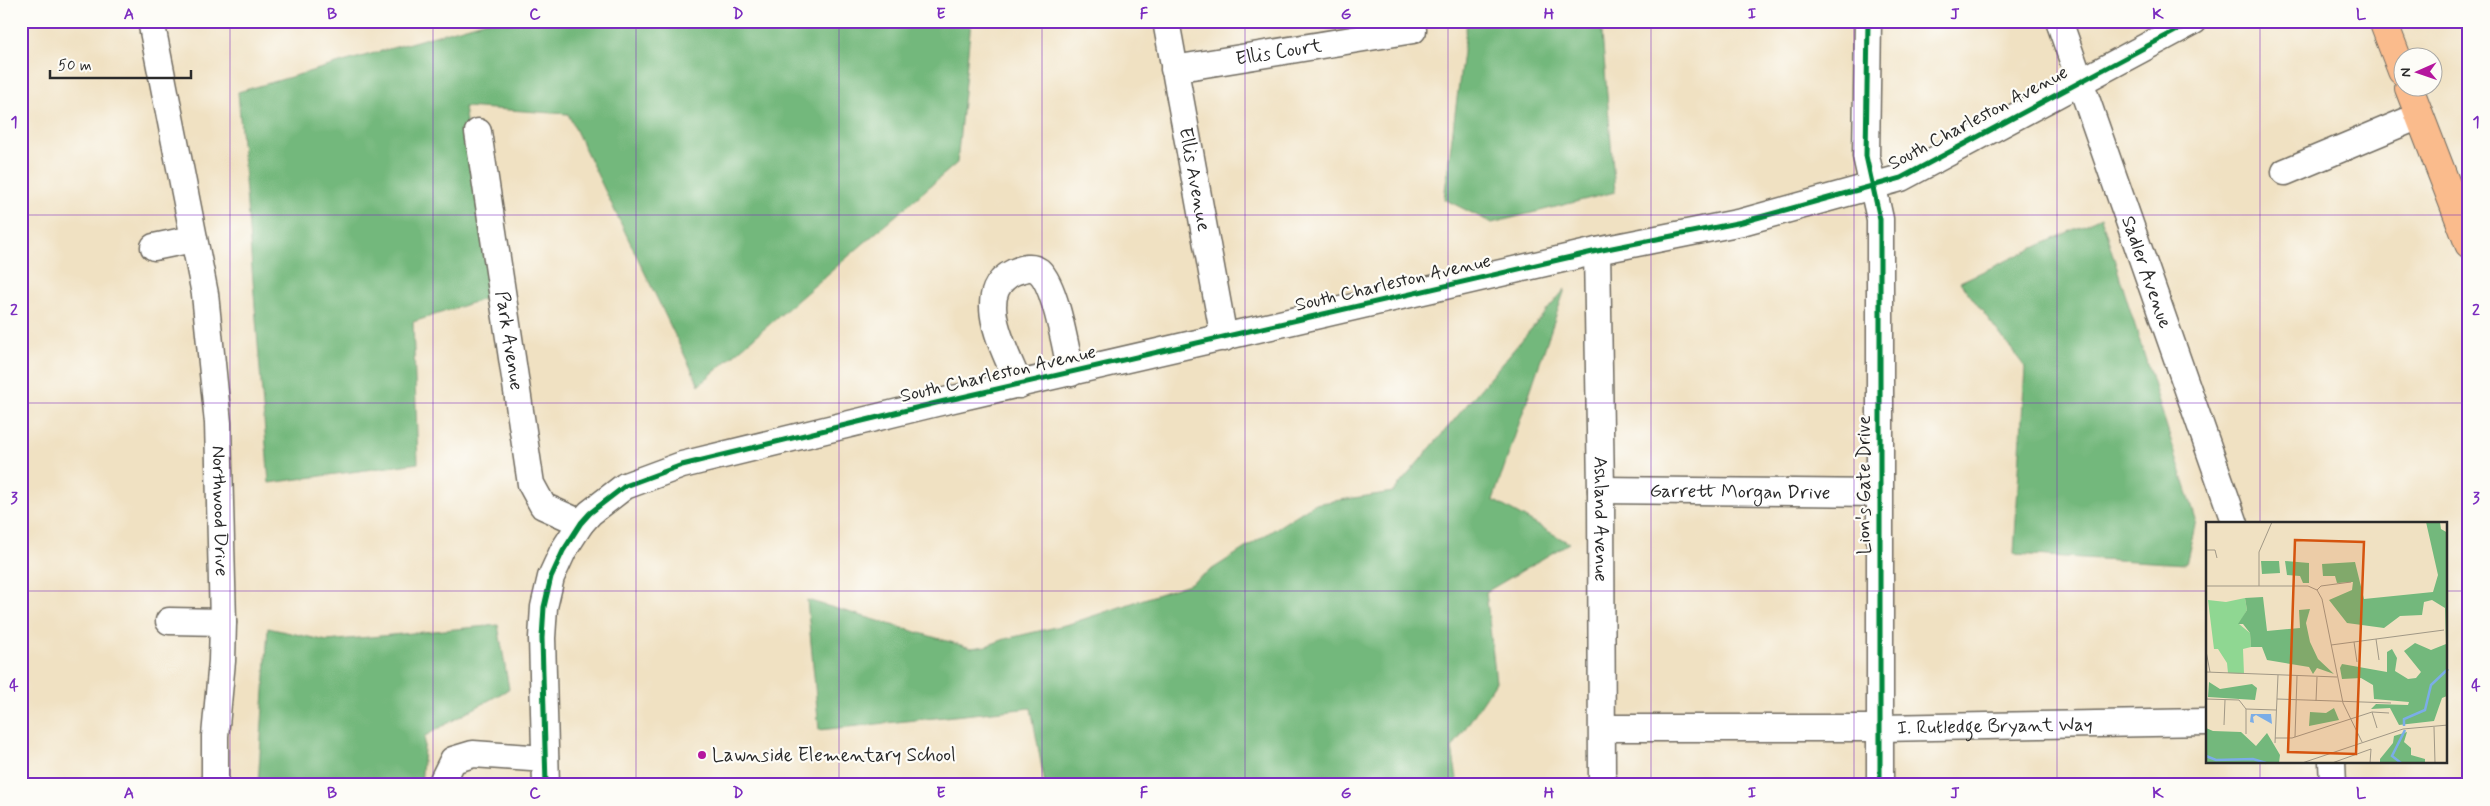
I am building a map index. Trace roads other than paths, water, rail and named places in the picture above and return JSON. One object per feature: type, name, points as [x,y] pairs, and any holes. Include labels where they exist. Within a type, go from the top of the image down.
[{"type":"main road","points":[[2383,21],[2393,48]]},
{"type":"main road","points":[[2413,98],[2469,244]]},
{"type":"street","name":"Northwood Drive","points":[[151,21],[192,239],[205,294],[218,423],[223,622],[222,661],[215,736],[215,785]]},
{"type":"street","name":"Ellis Avenue","points":[[1166,21],[1224,338]]},
{"type":"street","name":"Lion's Gate Drive","points":[[1868,21],[1866,156],[1880,219],[1880,785]]},
{"type":"street","name":"Sadler Avenue","points":[[2059,21],[2234,522]]},
{"type":"street","name":"South Charleston Avenue","points":[[546,785],[542,638],[544,607],[551,576],[563,551],[581,523],[590,513],[625,486],[682,464],[936,402],[1019,385],[1596,251],[1742,222],[1873,187],[1901,178],[2194,21]]},
{"type":"street","name":"Ellis Court","points":[[1174,69],[1413,30]]},
{"type":"street","points":[[2285,172],[2420,116]]},
{"type":"street","name":"Park Avenue","points":[[478,132],[531,484],[543,506],[581,523]]},
{"type":"street","points":[[154,247],[192,239]]},
{"type":"street","name":"Ashland Avenue","points":[[1596,251],[1601,490],[1602,785]]},
{"type":"street","points":[[1019,385],[994,318],[992,302],[994,290],[1006,276],[1022,268],[1031,267],[1039,271],[1046,280],[1058,312],[1071,373]]},
{"type":"street","name":"Garrett Morgan Drive","points":[[1601,490],[1879,493]]},
{"type":"street","points":[[169,621],[223,622]]},
{"type":"street","name":"I. Rutledge Bryant Way","points":[[1603,728],[1880,728],[2206,722]]},
{"type":"street","points":[[443,780],[453,760],[473,754],[545,759]]},
{"type":"street","points":[[2332,764],[2334,785]]},
{"type":"place","name":"Lawnside Elementary School","points":[[702,755]]}]
